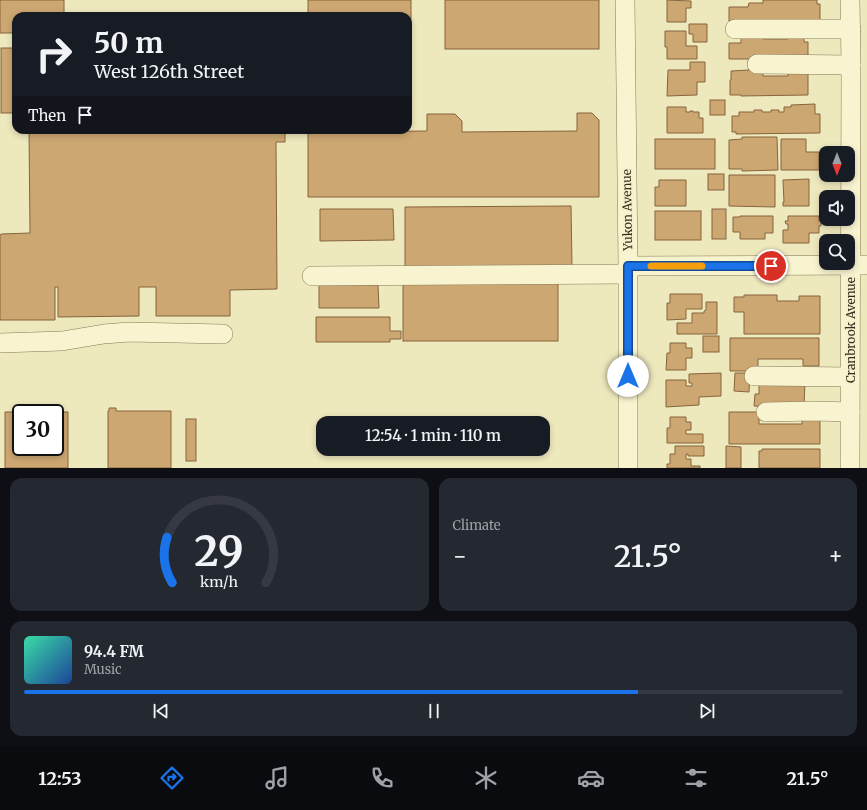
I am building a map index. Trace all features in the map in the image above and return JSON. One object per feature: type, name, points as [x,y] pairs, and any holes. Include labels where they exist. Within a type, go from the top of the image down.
[{"type":"street","name":"Yukon Avenue","points":[[625,0],[628,270],[628,468]]},
{"type":"street","name":"Cranbrook Avenue","points":[[850,0],[851,65],[859,265],[850,373],[850,468]]},
{"type":"street","points":[[735,29],[851,28]]},
{"type":"street","points":[[757,64],[851,65]]},
{"type":"street","points":[[312,276],[859,265]]},
{"type":"street","points":[[0,343],[62,341],[104,334],[129,332],[223,334]]},
{"type":"street","points":[[760,372],[850,373]]},
{"type":"street","points":[[766,412],[850,412]]},
{"type":"building","points":[[0,0],[64,0],[64,12],[12,12],[12,33],[0,33]]},
{"type":"building","points":[[308,0],[411,0],[411,12],[308,12]]},
{"type":"building","points":[[445,0],[599,0],[599,49],[445,49]]},
{"type":"building","points":[[667,0],[691,1],[691,8],[686,8],[686,22],[667,22]]},
{"type":"building","points":[[763,0],[817,0],[817,4],[820,4],[820,22],[729,21],[729,7],[748,7],[749,3],[763,3]]},
{"type":"building","points":[[689,24],[707,24],[707,42],[693,42],[693,34],[689,34]]},
{"type":"building","points":[[665,31],[686,31],[686,46],[697,46],[697,59],[667,59]]},
{"type":"building","points":[[788,32],[804,32],[804,42],[808,42],[808,59],[729,59],[729,43],[741,43],[741,33],[763,33],[763,39],[788,39]]},
{"type":"building","points":[[1,48],[12,48],[12,113],[1,113]]},
{"type":"building","points":[[690,62],[705,62],[705,82],[697,82],[697,95],[667,96],[668,70],[690,70]]},
{"type":"building","points":[[749,67],[763,70],[763,76],[788,76],[788,70],[808,70],[808,95],[730,95],[731,71],[749,70]]},
{"type":"building","points":[[710,100],[725,100],[725,115],[710,115]]},
{"type":"building","points":[[815,104],[815,114],[820,114],[820,133],[736,134],[736,132],[732,132],[732,116],[739,116],[739,112],[754,112],[754,110],[762,110],[762,112],[771,112],[771,110],[779,110],[779,112],[784,112],[784,107],[791,107],[791,105]]},
{"type":"building","points":[[667,107],[686,107],[686,112],[699,112],[699,118],[703,118],[703,133],[667,133]]},
{"type":"building","points":[[577,113],[592,113],[599,120],[599,197],[308,197],[308,134],[412,134],[412,131],[427,131],[427,114],[455,114],[462,121],[462,132],[577,131]]},
{"type":"building","points":[[29,134],[285,134],[285,142],[276,142],[277,289],[230,290],[230,316],[156,316],[156,287],[139,287],[139,316],[58,317],[58,287],[55,287],[55,320],[0,320],[0,236],[1,234],[30,233]]},
{"type":"building","points":[[742,137],[777,137],[778,170],[742,171],[742,169],[729,169],[729,140],[742,139]]},
{"type":"building","points":[[655,139],[715,139],[715,169],[655,169]]},
{"type":"building","points":[[781,139],[806,139],[806,152],[819,152],[819,170],[781,170]]},
{"type":"building","points":[[708,174],[724,174],[724,190],[708,190]]},
{"type":"building","points":[[729,175],[775,175],[775,207],[729,206]]},
{"type":"building","points":[[809,179],[809,206],[783,206],[783,180]]},
{"type":"building","points":[[659,180],[686,180],[686,206],[655,206],[655,187],[659,187]]},
{"type":"building","points":[[571,206],[572,266],[405,267],[405,207]]},
{"type":"building","points":[[320,209],[393,209],[394,240],[320,241]]},
{"type":"building","points":[[712,209],[726,209],[726,239],[712,239]]},
{"type":"building","points":[[655,211],[701,211],[701,240],[655,240]]},
{"type":"building","points":[[773,216],[773,233],[765,233],[765,239],[740,239],[740,232],[733,232],[733,217]]},
{"type":"building","points":[[788,216],[819,216],[819,233],[809,233],[809,243],[783,243],[783,230],[788,230],[788,224],[786,224],[785,221],[788,221]]},
{"type":"building","points":[[403,283],[558,283],[558,341],[403,341]]},
{"type":"building","points":[[319,285],[378,285],[379,308],[319,308]]},
{"type":"building","points":[[670,294],[702,294],[702,309],[686,309],[686,319],[667,320],[667,303],[670,303]]},
{"type":"building","points":[[744,295],[777,295],[777,301],[799,301],[799,296],[820,296],[820,334],[744,334],[744,312],[734,312],[734,297],[744,297]]},
{"type":"building","points":[[706,302],[717,302],[717,334],[677,334],[677,323],[692,323],[692,313],[704,313],[706,310]]},
{"type":"building","points":[[316,317],[390,317],[390,331],[401,331],[401,339],[390,339],[390,342],[316,342]]},
{"type":"building","points":[[703,336],[719,336],[719,352],[703,352]]},
{"type":"building","points":[[730,338],[819,338],[819,366],[803,366],[803,359],[758,359],[758,371],[730,371]]},
{"type":"building","points":[[670,343],[686,343],[686,348],[692,348],[692,358],[686,358],[686,370],[666,370],[667,353],[670,353]]},
{"type":"building","points":[[721,373],[721,396],[699,397],[699,405],[666,407],[666,380],[686,380],[686,386],[692,386],[692,383],[689,383],[689,374]]},
{"type":"building","points":[[735,373],[750,373],[749,392],[734,391]]},
{"type":"building","points":[[805,381],[804,407],[754,406],[755,394],[759,394],[759,384]]},
{"type":"building","points":[[109,408],[116,408],[116,411],[171,411],[171,468],[108,468]]},
{"type":"building","points":[[5,412],[12,412],[12,456],[64,456],[64,412],[68,412],[68,468],[5,468]]},
{"type":"building","points":[[729,412],[759,412],[759,424],[802,424],[802,416],[820,416],[820,444],[729,444]]},
{"type":"building","points":[[670,417],[686,417],[686,422],[691,422],[691,430],[686,430],[686,434],[703,434],[703,443],[667,443],[667,428],[670,428]]},
{"type":"building","points":[[186,419],[196,419],[196,461],[186,461]]},
{"type":"building","points":[[675,446],[704,446],[704,456],[688,456],[688,454],[686,454],[686,459],[691,459],[691,466],[700,466],[700,468],[667,468],[667,464],[670,464],[670,454],[675,454]]},
{"type":"building","points":[[726,446],[741,447],[741,468],[726,468]]},
{"type":"building","points":[[762,449],[820,449],[820,468],[759,468],[759,451],[762,451]]},
{"type":"slow traffic","points":[[651,266],[702,266]]},
{"type":"route","points":[[628,376],[628,266],[771,266]]}]
